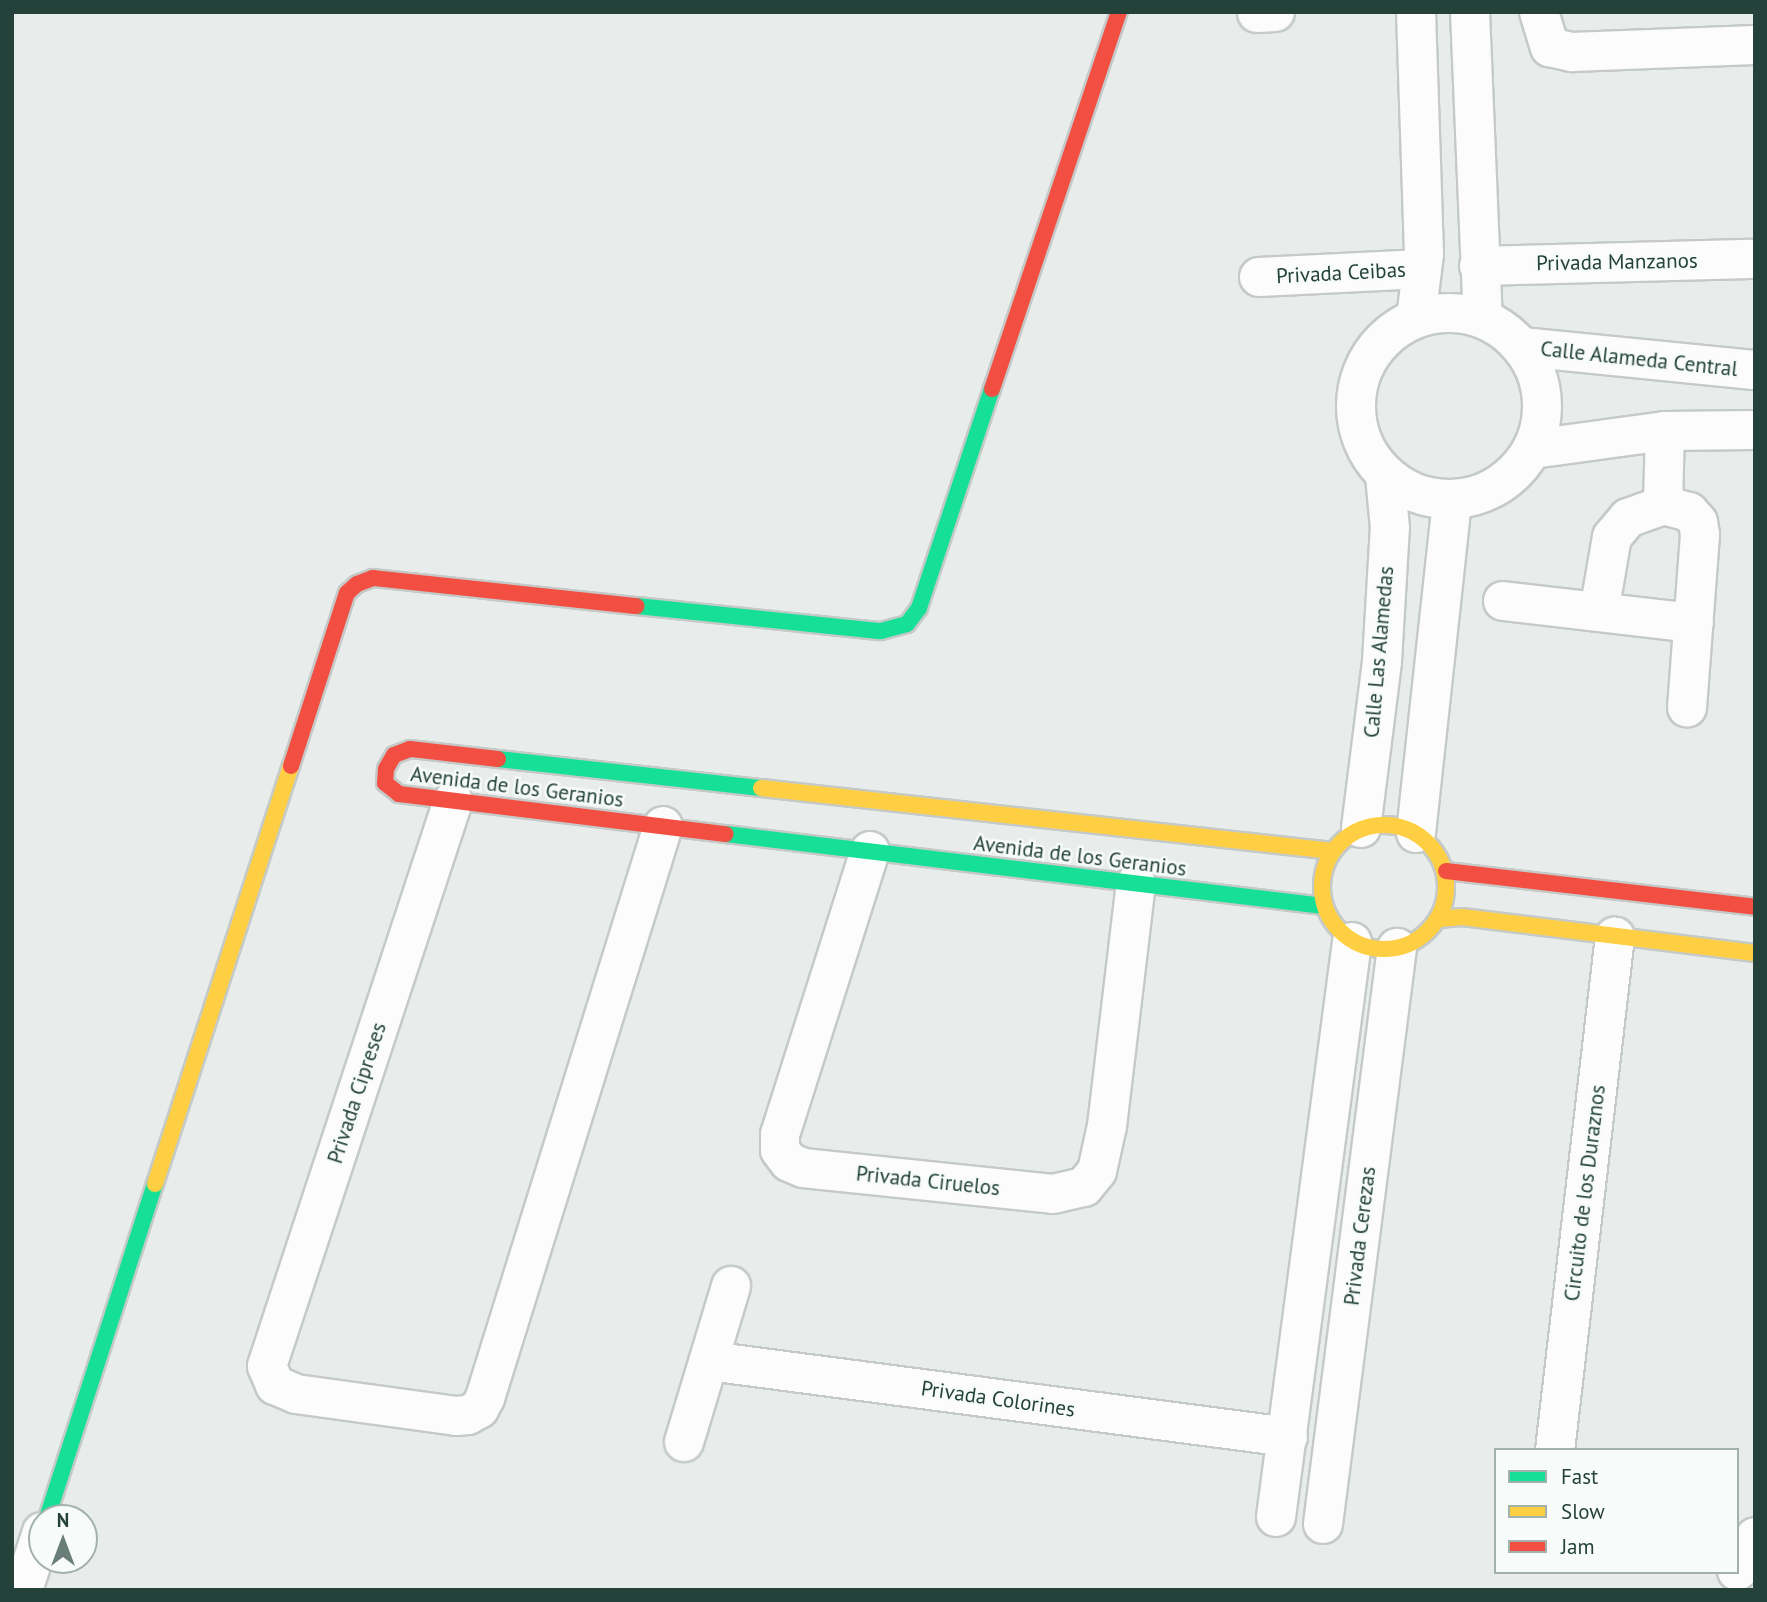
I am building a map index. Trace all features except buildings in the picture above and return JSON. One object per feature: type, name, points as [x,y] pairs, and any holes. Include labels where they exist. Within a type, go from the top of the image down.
[{"type":"street","points":[[52,1504],[347,593],[357,584],[373,578],[881,631],[907,624],[919,608],[1119,12]]},
{"type":"street","points":[[1257,13],[1275,12]]},
{"type":"street","points":[[1416,12],[1422,269],[1416,318]]},
{"type":"street","points":[[1470,12],[1483,318]]},
{"type":"street","points":[[1539,12],[1550,47],[1572,52],[1755,45]]},
{"type":"street","name":"Privada Manzanos","points":[[1479,266],[1755,259]]},
{"type":"street","name":"Privada Ceibas","points":[[1259,277],[1422,269]]},
{"type":"street","points":[[1450,312],[1483,318],[1522,347],[1539,379],[1542,414],[1533,449],[1512,476],[1484,493],[1452,500],[1416,495],[1385,476],[1358,436],[1355,388],[1376,345],[1416,318],[1450,312]]},
{"type":"street","name":"Calle Alameda Central","points":[[1522,347],[1755,370]]},
{"type":"street","points":[[1533,449],[1665,431],[1755,429]]},
{"type":"street","points":[[1663,505],[1665,431]]},
{"type":"street","name":"Calle Las Alamedas","points":[[1347,839],[1382,661],[1390,528],[1385,476]]},
{"type":"street","points":[[1416,833],[1452,500]]},
{"type":"street","points":[[1599,612],[1612,537],[1628,518],[1663,505],[1689,512],[1698,522],[1700,535],[1687,708]]},
{"type":"street","points":[[1503,601],[1694,623]]},
{"type":"street","name":"Avenida de los Geranios","points":[[1324,906],[399,794],[386,783],[386,769],[394,755],[410,749],[1347,839]]},
{"type":"street","name":"Privada Cipreses","points":[[453,801],[267,1366],[275,1385],[296,1394],[456,1416],[468,1415],[479,1409],[489,1385],[663,826]]},
{"type":"street","points":[[1380,824],[1398,826],[1416,833],[1430,845],[1446,872],[1447,893],[1439,919],[1413,942],[1397,948],[1377,949],[1352,942],[1332,922],[1324,906],[1321,878],[1347,839],[1380,824]]},
{"type":"street","name":"Privada Ciruelos","points":[[870,851],[780,1134],[780,1150],[789,1162],[803,1168],[1053,1194],[1084,1187],[1097,1171],[1107,1126],[1136,884]]},
{"type":"street","points":[[1446,872],[1755,907]]},
{"type":"street","points":[[1439,919],[1462,917],[1755,953]]},
{"type":"street","name":"Circuito de los Duraznos","points":[[1555,1448],[1615,936]]},
{"type":"street","points":[[1276,1517],[1352,942]]},
{"type":"street","name":"Privada Cerezas","points":[[1323,1524],[1397,948]]},
{"type":"street","points":[[684,1443],[731,1286]]},
{"type":"street","name":"Privada Colorines","points":[[709,1361],[1288,1437]]},
{"type":"street","points":[[1739,1569],[1748,1562],[1755,1537]]},
{"type":"traffic: fast","points":[[637,606],[881,631],[907,624],[919,608],[992,389]]},
{"type":"traffic: fast","points":[[498,759],[761,788]]},
{"type":"traffic: fast","points":[[726,834],[1324,906]]},
{"type":"traffic: fast","points":[[52,1504],[155,1184]]},
{"type":"traffic: slow","points":[[155,1184],[291,766]]},
{"type":"traffic: slow","points":[[761,788],[1333,851]]},
{"type":"traffic: slow","points":[[1384,825],[1408,829],[1428,843],[1442,863],[1446,887],[1442,911],[1428,931],[1408,945],[1384,949],[1360,945],[1340,931],[1326,911],[1322,887],[1326,863],[1340,843],[1360,829],[1384,825]]},
{"type":"traffic: slow","points":[[1439,919],[1462,917],[1755,953]]},
{"type":"traffic: jam","points":[[992,389],[1119,12]]},
{"type":"traffic: jam","points":[[291,766],[347,593],[357,584],[373,578],[637,606]]},
{"type":"traffic: jam","points":[[498,759],[410,749],[394,755],[386,769],[385,783],[399,794],[726,834]]},
{"type":"traffic: jam","points":[[1446,871],[1755,907]]}]
